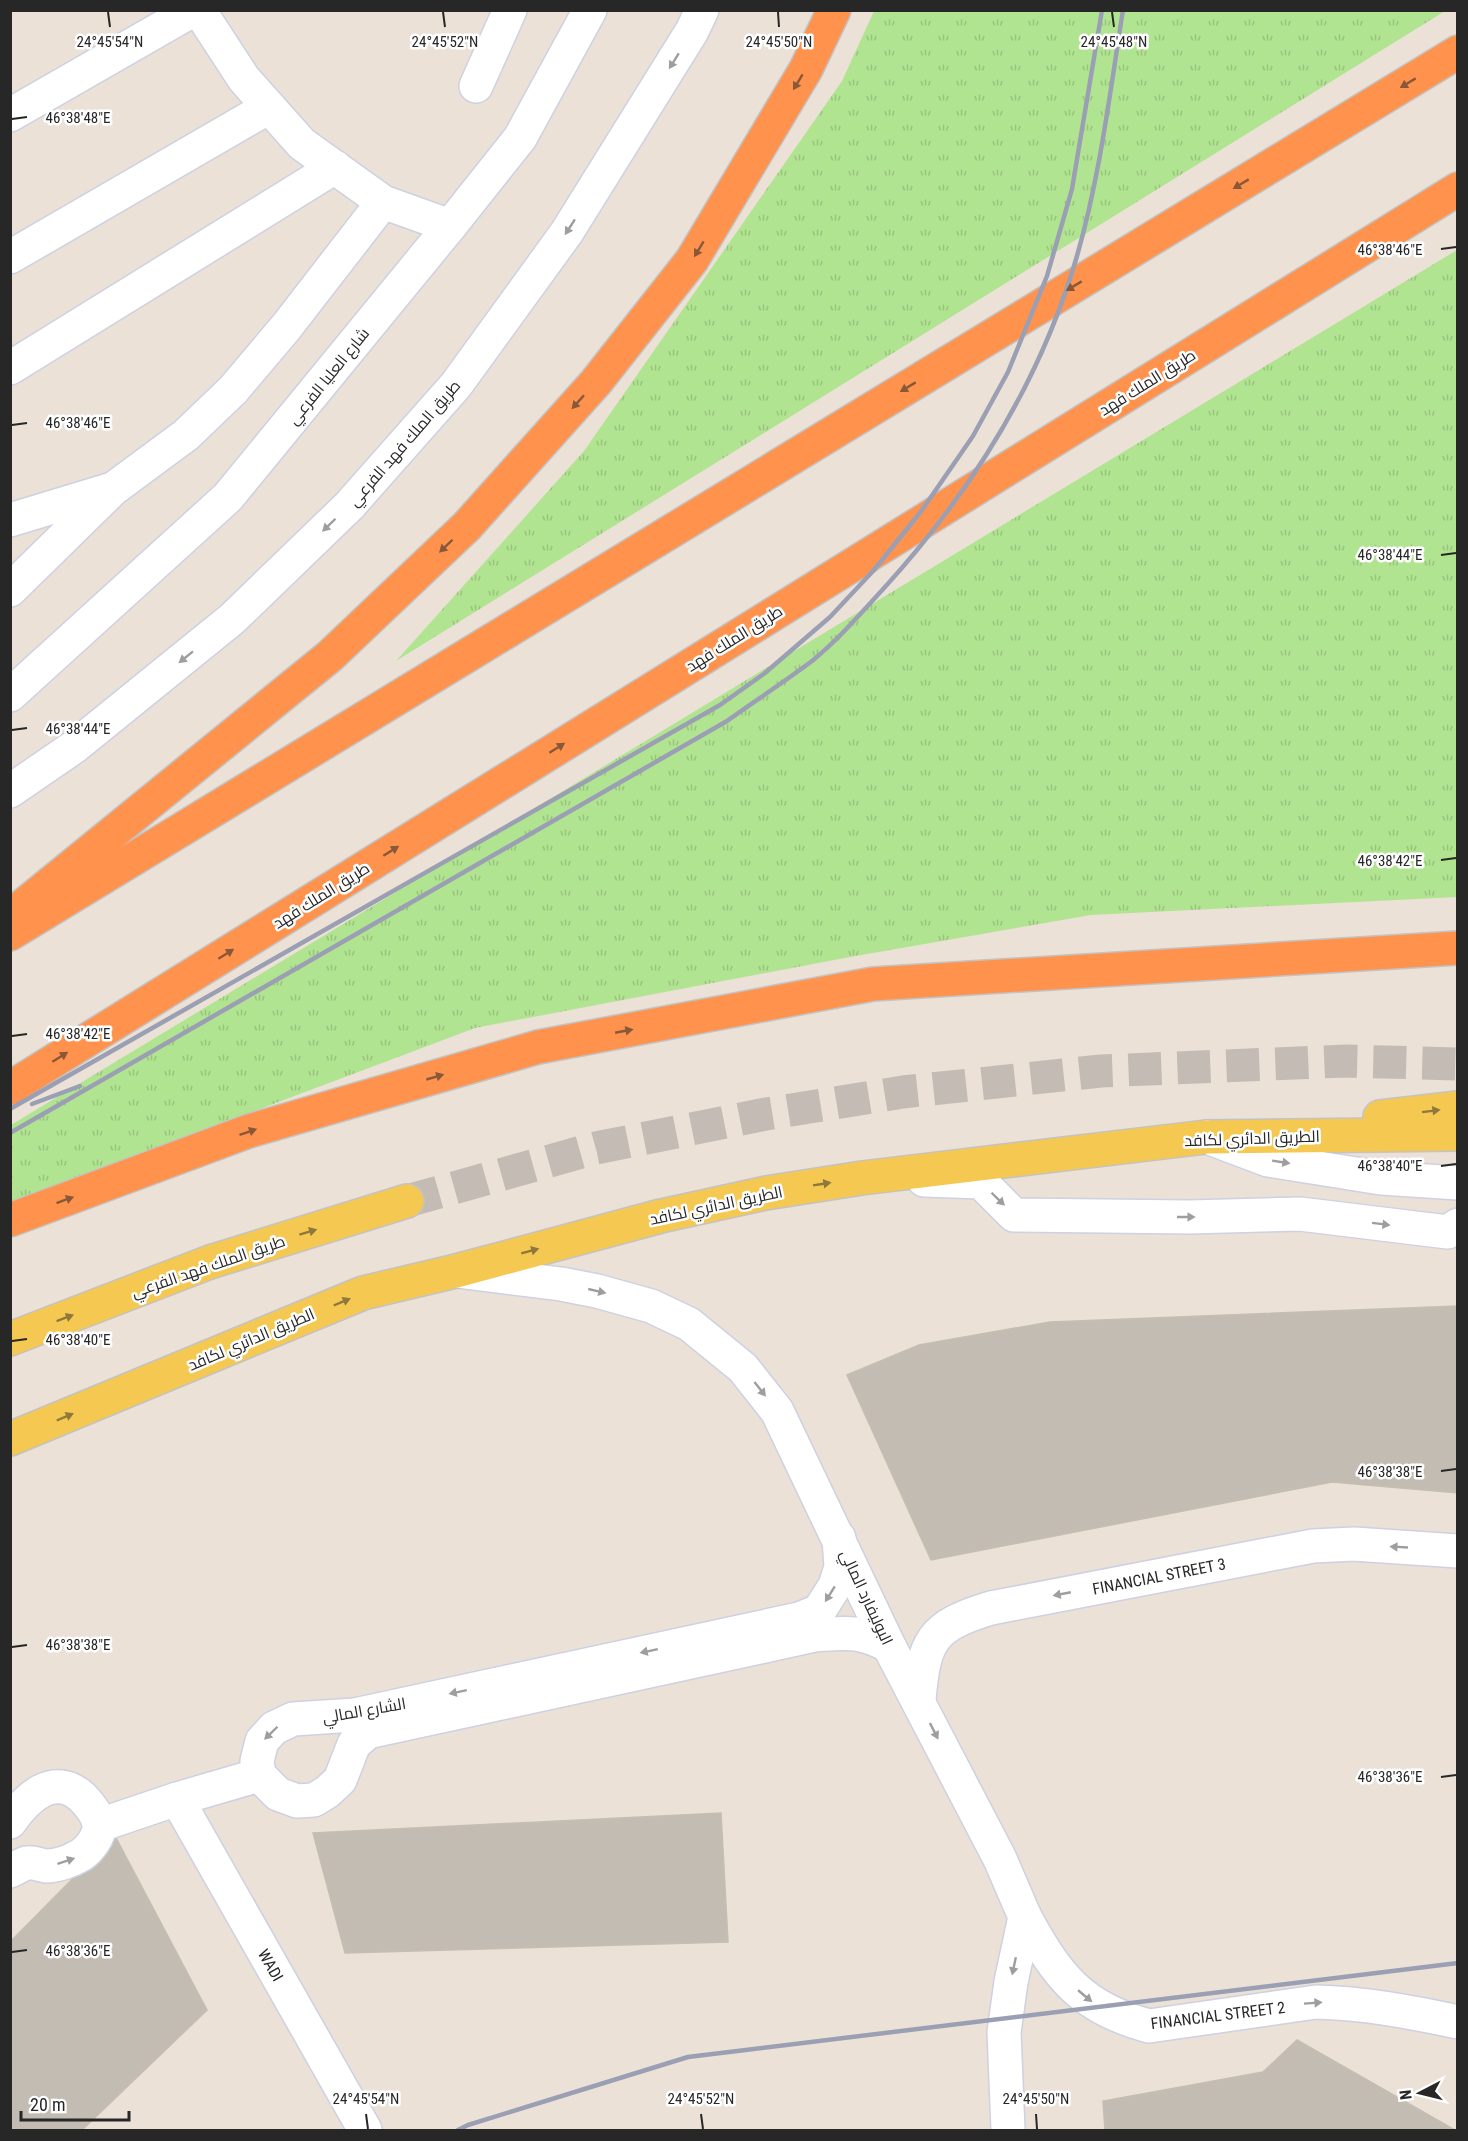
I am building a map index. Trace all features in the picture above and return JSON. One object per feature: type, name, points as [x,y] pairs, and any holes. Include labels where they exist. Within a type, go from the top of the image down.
[{"type":"highway","points":[[10,915],[330,656],[467,526],[596,382],[692,260],[806,69],[834,10]]},
{"type":"highway","points":[[10,934],[1458,52]]},
{"type":"highway","name":"طريق الملك فهد","points":[[10,1088],[1458,189]]},
{"type":"highway","points":[[10,1220],[249,1131],[538,1047],[585,1038],[873,984],[1458,948]]},
{"type":"main road","points":[[1206,1137],[1458,1108]]},
{"type":"main road","name":"الطريق الدائري لكافد","points":[[10,1439],[363,1293],[456,1271],[661,1216],[766,1193],[862,1178],[1206,1137],[1458,1134]]},
{"type":"main road","name":"طريق الملك فهد الفرعي","points":[[10,1339],[210,1262],[407,1201]]},
{"type":"street","points":[[10,115],[193,10]]},
{"type":"street","points":[[199,10],[244,79],[302,144],[383,202],[450,226]]},
{"type":"street","points":[[476,86],[510,10]]},
{"type":"street","name":"شارع العليا الفرعي","points":[[10,695],[228,497],[520,138],[590,10]]},
{"type":"street","name":"طريق الملك فهد الفرعي","points":[[10,791],[74,747],[232,620],[349,506],[456,385],[567,232],[686,41],[702,10]]},
{"type":"street","points":[[10,257],[269,107]]},
{"type":"street","points":[[10,368],[335,167]]},
{"type":"street","points":[[10,590],[113,489],[186,435],[233,390],[287,326],[383,202]]},
{"type":"street","points":[[10,520],[113,489]]},
{"type":"street","points":[[1206,1137],[1268,1160],[1381,1178],[1458,1183]]},
{"type":"street","points":[[862,1178],[981,1182],[1014,1215],[1189,1217],[1300,1214],[1448,1232],[1458,1225]]},
{"type":"street","name":"البوليفارد المالي","points":[[456,1271],[528,1279],[597,1291],[651,1306],[689,1324],[743,1368],[777,1411],[890,1646],[1000,1859],[1025,1917]]},
{"type":"street","name":"الشارع المالي","points":[[839,1538],[841,1568],[835,1586],[819,1611],[799,1619],[355,1715],[293,1719],[274,1728],[262,1741],[257,1761],[259,1775],[278,1794],[297,1801],[314,1800],[340,1780],[354,1744],[368,1732],[815,1635],[854,1632],[873,1637],[890,1646]]},
{"type":"street","name":"FINANCIAL STREET 3","points":[[918,1700],[922,1665],[930,1643],[944,1628],[964,1616],[991,1608],[1313,1546],[1354,1544],[1458,1551]]},
{"type":"street","points":[[100,1825],[259,1775]]},
{"type":"street","points":[[10,1822],[27,1800],[38,1792],[50,1787],[64,1786],[76,1792],[91,1805],[100,1825],[92,1844],[83,1854],[68,1862],[46,1866],[28,1863],[10,1871]]},
{"type":"street","name":"WADI","points":[[177,1799],[365,2130]]},
{"type":"street","points":[[1008,2130],[1004,2032],[1011,1982],[1025,1917]]},
{"type":"street","name":"FINANCIAL STREET 2","points":[[1025,1917],[1044,1952],[1084,1997],[1105,2011],[1149,2026],[1316,2002],[1404,2011],[1458,2022]]},
{"type":"green space","points":[[874,11],[1445,11],[396,661],[584,451],[842,81]]},
{"type":"green space","points":[[1457,250],[1457,897],[1091,915],[850,957],[475,1028],[11,1203],[11,1125]]},
{"type":"building","points":[[1458,1306],[1458,1493],[1332,1482],[931,1560],[847,1375],[919,1345],[1050,1322]]},
{"type":"building","points":[[721,1813],[728,1942],[345,1953],[313,1833]]},
{"type":"building","points":[[115,1836],[207,2010],[82,2130],[10,2130],[10,1942]]},
{"type":"building","points":[[1297,2040],[1455,2130],[1105,2130],[1103,2101],[1263,2072]]},
{"type":"tunnel","points":[[407,1201],[596,1148],[766,1114],[903,1092],[1101,1071],[1346,1061],[1458,1064]]},
{"type":"railway","points":[[10,1109],[720,705],[765,673],[830,617],[874,570],[922,510],[973,436],[1008,372],[1047,276],[1072,189],[1102,10]]},
{"type":"railway","points":[[10,1133],[727,721],[812,661],[841,635],[917,550],[947,512],[1000,432],[1044,347],[1062,302],[1085,226],[1104,134],[1123,10]]},
{"type":"railway","points":[[32,1104],[80,1086]]},
{"type":"railway","points":[[458,2130],[688,2057],[1458,1963]]}]
